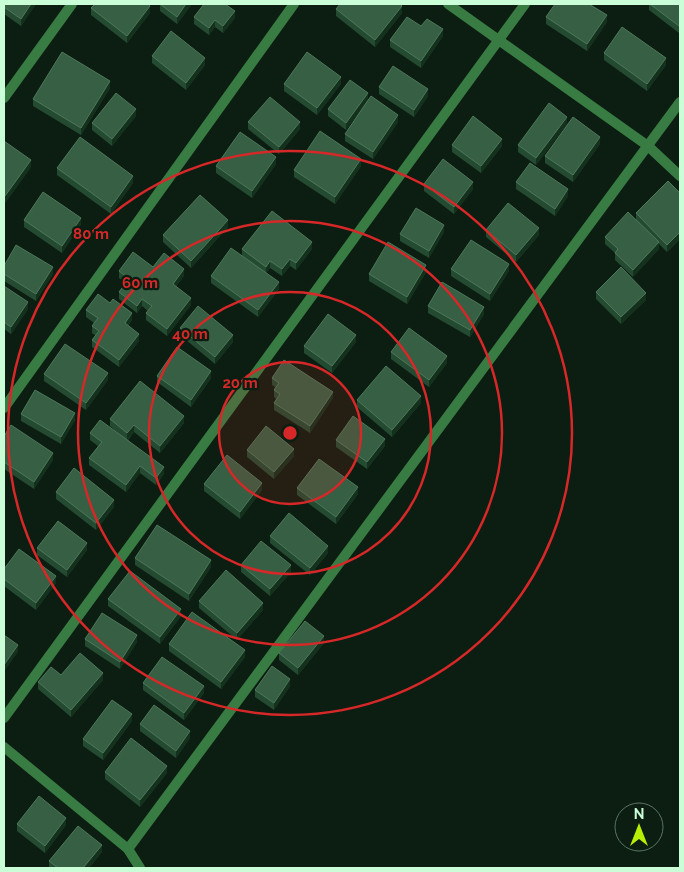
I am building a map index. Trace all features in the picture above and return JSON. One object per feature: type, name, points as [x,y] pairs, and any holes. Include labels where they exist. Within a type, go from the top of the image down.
[{"type":"street","points":[[4,98],[72,4]]},
{"type":"street","points":[[4,408],[294,4]]},
{"type":"street","points":[[448,4],[648,146],[680,176]]},
{"type":"street","points":[[4,718],[526,4]]},
{"type":"street","points":[[128,849],[680,102]]},
{"type":"street","points":[[4,746],[128,849],[140,868]]},
{"type":"building","points":[[4,4],[31,4],[21,19],[4,7]]},
{"type":"building","points":[[95,4],[148,4],[150,6],[127,36],[91,8]]},
{"type":"building","points":[[160,4],[186,4],[177,17]]},
{"type":"building","points":[[204,4],[225,4],[235,11],[223,26],[215,20],[209,28],[194,17]]},
{"type":"building","points":[[340,4],[399,4],[402,6],[375,40],[336,9]]},
{"type":"building","points":[[555,4],[589,4],[607,15],[587,44],[546,17]]},
{"type":"building","points":[[650,4],[680,4],[679,26]]},
{"type":"building","points":[[407,17],[421,26],[427,19],[443,29],[421,61],[390,40]]},
{"type":"building","points":[[622,27],[666,58],[647,84],[604,53]]},
{"type":"building","points":[[171,31],[205,58],[186,83],[152,56]]},
{"type":"building","points":[[62,52],[110,81],[81,128],[33,99]]},
{"type":"building","points":[[307,52],[341,77],[317,108],[284,84]]},
{"type":"building","points":[[393,66],[428,89],[414,110],[379,87]]},
{"type":"building","points":[[350,80],[368,93],[346,123],[328,109]]},
{"type":"building","points":[[116,93],[136,109],[112,139],[92,123]]},
{"type":"building","points":[[371,96],[398,115],[373,152],[345,134]]},
{"type":"building","points":[[270,97],[300,122],[279,147],[248,122]]},
{"type":"building","points":[[549,103],[567,117],[536,158],[518,145]]},
{"type":"building","points":[[473,116],[502,139],[481,166],[452,145]]},
{"type":"building","points":[[573,117],[600,137],[573,175],[545,156]]},
{"type":"building","points":[[320,131],[361,159],[335,197],[294,170]]},
{"type":"building","points":[[240,132],[276,157],[252,191],[216,166]]},
{"type":"building","points":[[80,137],[133,176],[111,207],[57,168]]},
{"type":"building","points":[[4,141],[31,160],[5,196],[4,195]]},
{"type":"building","points":[[443,159],[473,182],[454,207],[424,184]]},
{"type":"building","points":[[530,163],[568,189],[555,209],[516,182]]},
{"type":"building","points":[[668,181],[680,193],[680,232],[667,245],[636,213]]},
{"type":"building","points":[[43,192],[81,218],[62,246],[24,220]]},
{"type":"building","points":[[200,195],[228,220],[191,261],[163,235]]},
{"type":"building","points":[[508,203],[539,228],[516,255],[486,230]]},
{"type":"building","points":[[416,208],[444,225],[429,251],[400,234]]},
{"type":"building","points":[[272,211],[312,242],[296,263],[290,259],[282,269],[270,261],[266,267],[242,249]]},
{"type":"building","points":[[628,212],[659,242],[633,270],[615,253],[618,249],[605,237]]},
{"type":"building","points":[[471,240],[509,264],[490,294],[451,269]]},
{"type":"building","points":[[388,242],[426,265],[407,297],[369,274]]},
{"type":"building","points":[[16,245],[53,267],[36,294],[4,274],[4,266]]},
{"type":"building","points":[[231,248],[279,282],[258,310],[211,276]]},
{"type":"building","points":[[133,252],[153,267],[164,253],[184,269],[173,284],[191,298],[167,329],[146,313],[152,306],[142,299],[137,306],[119,292],[129,279],[119,271]]},
{"type":"building","points":[[621,267],[646,293],[621,317],[596,292]]},
{"type":"building","points":[[442,282],[484,307],[470,330],[428,306]]},
{"type":"building","points":[[4,286],[28,302],[11,327],[4,322]]},
{"type":"building","points":[[98,294],[110,303],[113,299],[132,313],[125,323],[139,334],[119,360],[92,340],[99,331],[92,326],[98,318],[86,310]]},
{"type":"building","points":[[198,306],[233,335],[215,357],[180,328]]},
{"type":"building","points":[[328,314],[356,335],[332,366],[304,346]]},
{"type":"building","points":[[409,328],[447,356],[429,380],[391,352]]},
{"type":"building","points":[[65,344],[108,373],[86,403],[44,374]]},
{"type":"building","points":[[177,347],[211,371],[191,400],[157,376]]},
{"type":"building","points":[[284,360],[333,392],[310,426],[274,403],[280,394],[274,390],[279,383],[272,378]]},
{"type":"building","points":[[386,366],[421,396],[392,430],[357,400]]},
{"type":"building","points":[[140,381],[184,416],[160,446],[134,425],[127,433],[110,419]]},
{"type":"building","points":[[35,390],[75,413],[61,437],[21,414]]},
{"type":"building","points":[[353,416],[385,439],[367,462],[336,440]]},
{"type":"building","points":[[100,420],[164,467],[156,478],[140,466],[126,485],[89,458],[102,442],[90,433]]},
{"type":"building","points":[[11,425],[53,453],[34,482],[4,462],[4,436]]},
{"type":"building","points":[[266,426],[294,449],[274,472],[247,450]]},
{"type":"building","points":[[227,455],[262,483],[240,512],[204,484]]},
{"type":"building","points":[[319,459],[358,487],[336,517],[297,488]]},
{"type":"building","points":[[74,468],[114,500],[96,523],[56,492]]},
{"type":"building","points":[[289,513],[328,546],[310,568],[270,536]]},
{"type":"building","points":[[58,521],[87,543],[67,570],[37,548]]},
{"type":"building","points":[[157,525],[211,560],[189,594],[135,558]]},
{"type":"building","points":[[261,541],[291,565],[270,589],[241,565]]},
{"type":"building","points":[[19,549],[56,576],[36,603],[4,579],[4,569]]},
{"type":"building","points":[[226,570],[263,603],[237,633],[199,601]]},
{"type":"building","points":[[130,571],[181,609],[160,637],[108,599]]},
{"type":"building","points":[[192,612],[245,650],[221,682],[169,644]]},
{"type":"building","points":[[102,613],[137,635],[120,662],[85,639]]},
{"type":"building","points":[[305,621],[324,636],[298,668],[279,653]]},
{"type":"building","points":[[4,635],[18,645],[4,665]]},
{"type":"building","points":[[80,653],[103,673],[71,710],[38,682],[51,667],[61,675]]},
{"type":"building","points":[[162,657],[204,686],[184,713],[143,683]]},
{"type":"building","points":[[272,666],[290,679],[274,703],[255,690]]},
{"type":"building","points":[[112,700],[132,714],[103,753],[83,739]]},
{"type":"building","points":[[154,705],[190,731],[176,751],[140,724]]},
{"type":"building","points":[[131,738],[167,766],[140,800],[105,772]]},
{"type":"building","points":[[39,796],[66,818],[45,846],[17,824]]},
{"type":"building","points":[[78,826],[102,845],[83,868],[58,868],[49,861]]}]
